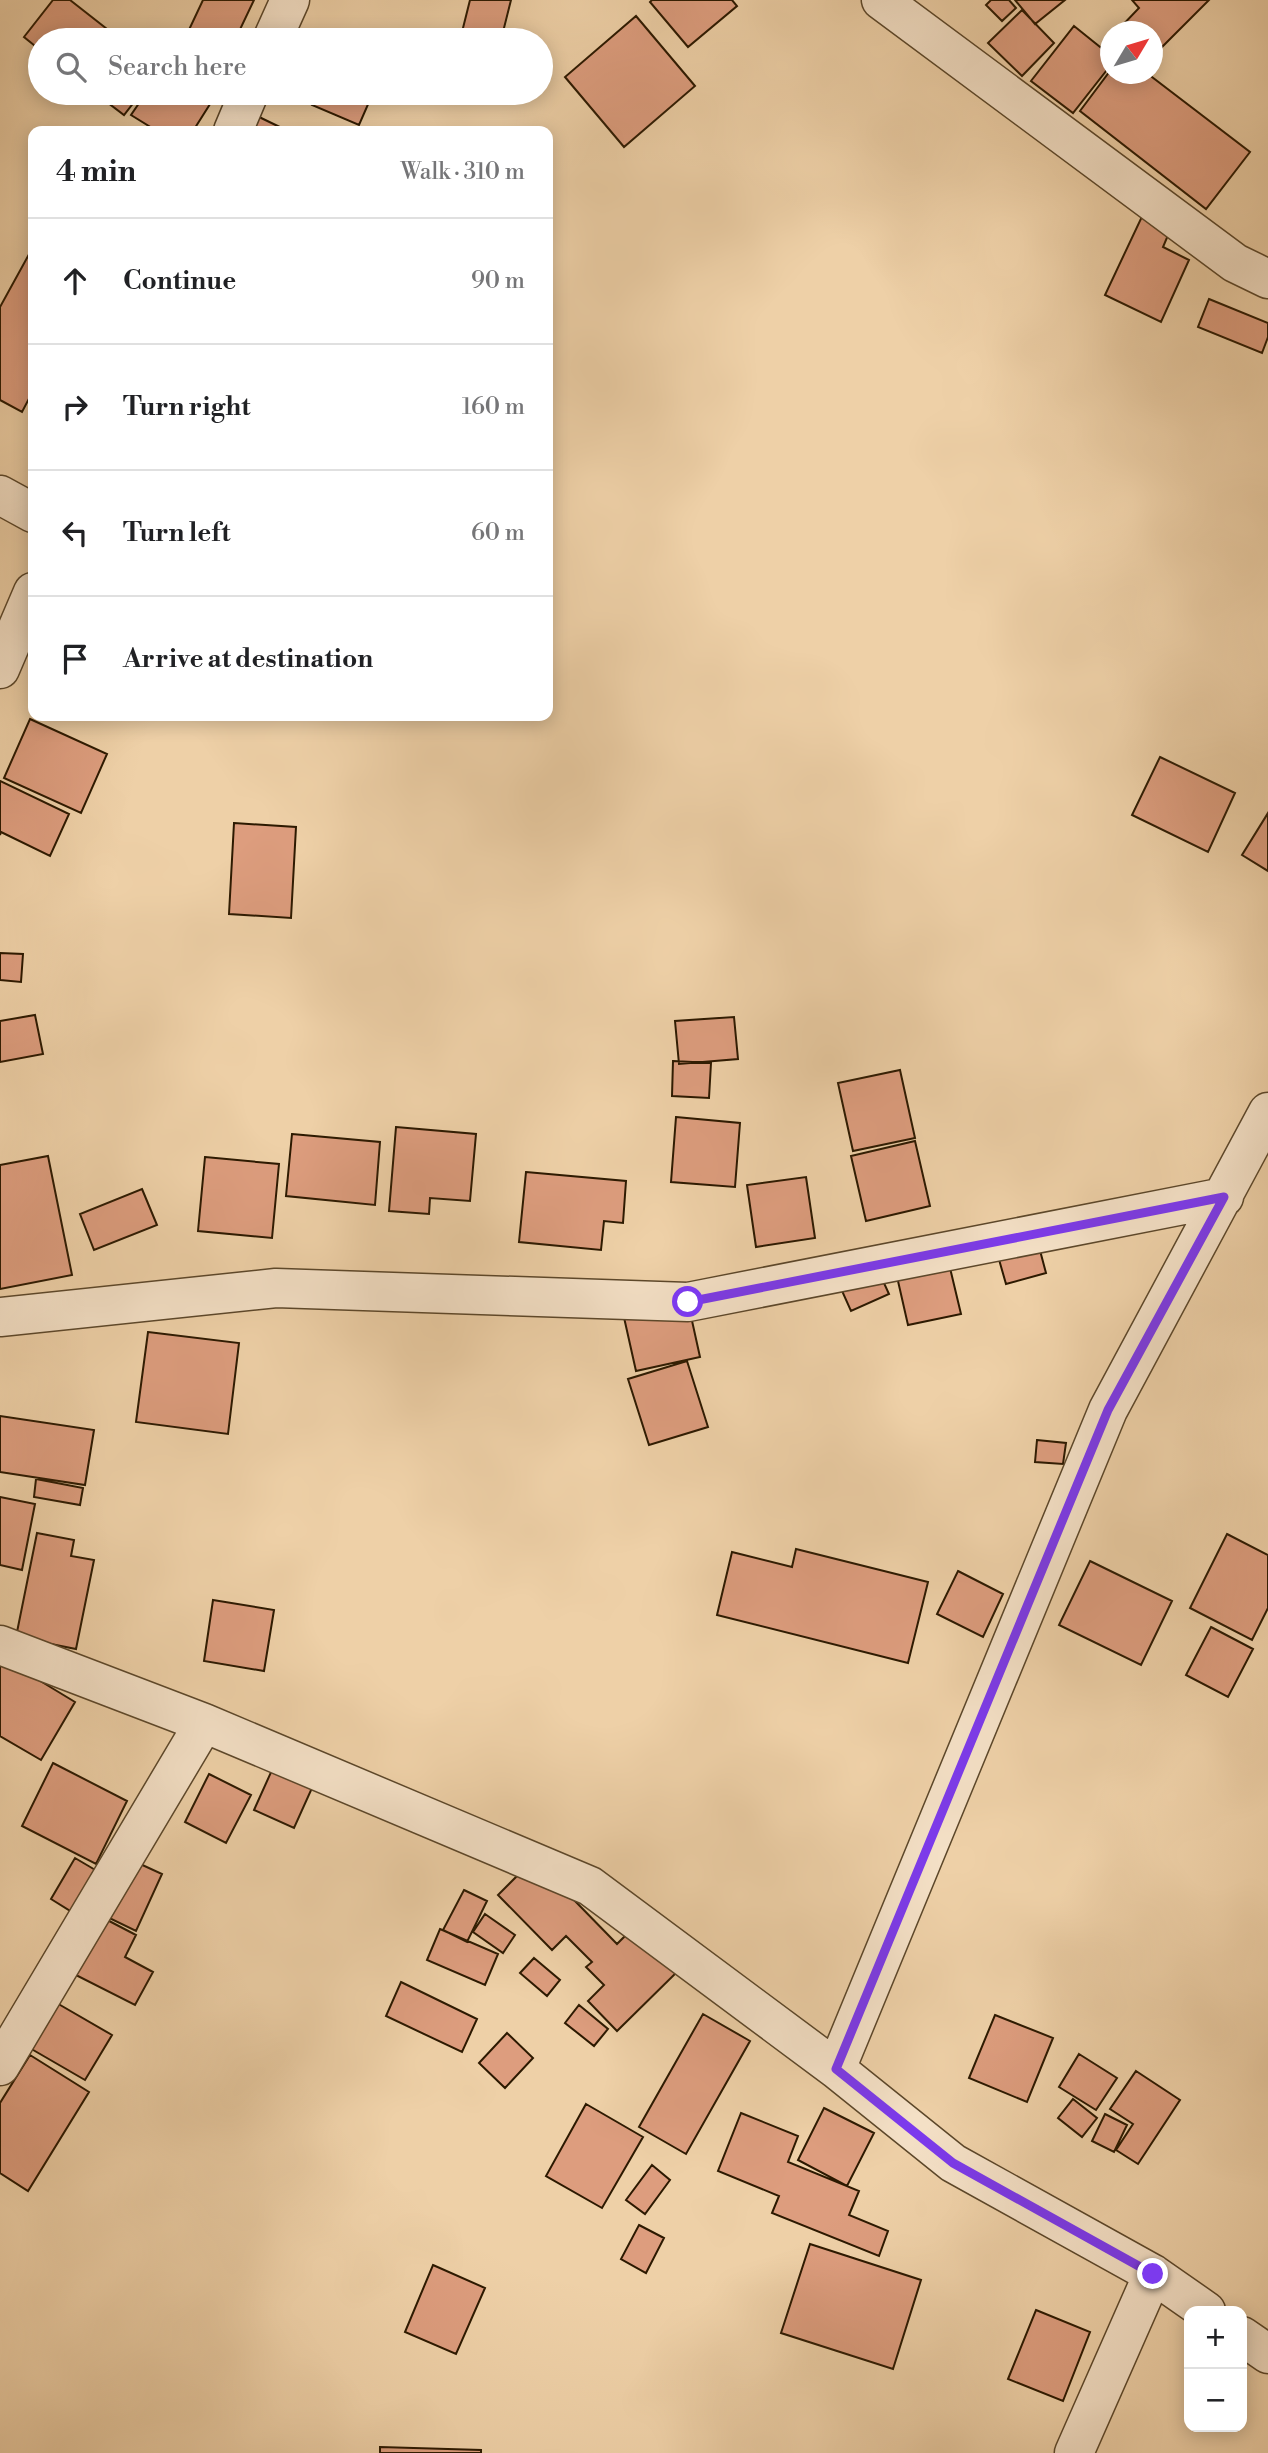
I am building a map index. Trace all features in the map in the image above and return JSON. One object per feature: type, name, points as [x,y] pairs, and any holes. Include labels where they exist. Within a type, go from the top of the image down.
[{"type":"street","points":[[277,28],[290,0]]},
{"type":"street","points":[[881,0],[1235,263],[1268,279]]},
{"type":"street","points":[[235,126],[245,105]]},
{"type":"street","points":[[0,495],[28,510]]},
{"type":"street","points":[[0,668],[28,604]]},
{"type":"street","points":[[836,2069],[1108,1410],[1268,1112]]},
{"type":"street","points":[[0,1317],[276,1288],[688,1302],[1224,1197]]},
{"type":"street","points":[[0,1645],[204,1723],[590,1886],[836,2069],[953,2163],[1153,2274],[1199,2306]]},
{"type":"street","points":[[0,2066],[204,1723]]},
{"type":"street","points":[[1074,2453],[1153,2274]]},
{"type":"street","points":[[1247,2339],[1268,2354]]},
{"type":"building","points":[[53,0],[70,0],[106,28],[31,28]]},
{"type":"building","points":[[203,0],[254,0],[241,28],[190,28]]},
{"type":"building","points":[[470,0],[511,0],[504,28],[463,28]]},
{"type":"building","points":[[732,0],[737,6],[688,47],[650,2]]},
{"type":"building","points":[[991,0],[1009,0],[1016,8],[1002,21],[986,5]]},
{"type":"building","points":[[1015,0],[1065,0],[1035,24]]},
{"type":"building","points":[[1132,0],[1209,0],[1163,46],[1163,21],[1127,21],[1139,8]]},
{"type":"building","points":[[1022,10],[1054,43],[1022,76],[988,43]]},
{"type":"building","points":[[636,16],[695,86],[624,147],[565,77]]},
{"type":"building","points":[[1074,26],[1100,47],[1100,79],[1073,113],[1031,81]]},
{"type":"building","points":[[1100,84],[1161,84],[1250,152],[1206,209],[1080,111]]},
{"type":"building","points":[[111,105],[132,105],[124,115]]},
{"type":"building","points":[[138,105],[209,105],[196,126],[149,126],[131,115]]},
{"type":"building","points":[[312,105],[368,105],[359,125]]},
{"type":"building","points":[[255,115],[278,126],[250,126]]},
{"type":"building","points":[[1146,208],[1174,221],[1163,247],[1189,260],[1161,322],[1105,295]]},
{"type":"building","points":[[28,256],[28,401],[22,412],[0,400],[0,307]]},
{"type":"building","points":[[1209,299],[1268,323],[1268,337],[1262,353],[1198,327]]},
{"type":"building","points":[[29,721],[107,754],[81,813],[4,778]]},
{"type":"building","points":[[1160,757],[1235,793],[1208,852],[1132,815]]},
{"type":"building","points":[[0,781],[69,814],[50,856],[1,832],[0,835]]},
{"type":"building","points":[[1268,813],[1268,871],[1242,855]]},
{"type":"building","points":[[234,823],[296,827],[291,918],[229,914]]},
{"type":"building","points":[[0,953],[23,954],[21,982],[0,980]]},
{"type":"building","points":[[35,1015],[43,1054],[0,1062],[0,1021]]},
{"type":"building","points":[[734,1017],[738,1059],[679,1064],[675,1021]]},
{"type":"building","points":[[673,1061],[711,1063],[709,1098],[672,1096]]},
{"type":"building","points":[[900,1070],[915,1138],[853,1151],[838,1083]]},
{"type":"building","points":[[676,1117],[740,1123],[735,1187],[671,1182]]},
{"type":"building","points":[[396,1127],[476,1134],[470,1201],[430,1198],[429,1214],[389,1211]]},
{"type":"building","points":[[292,1134],[380,1142],[375,1205],[286,1196]]},
{"type":"building","points":[[915,1141],[930,1206],[866,1221],[851,1156]]},
{"type":"building","points":[[48,1156],[72,1275],[0,1289],[0,1165]]},
{"type":"building","points":[[205,1157],[279,1164],[272,1238],[198,1231]]},
{"type":"building","points":[[526,1172],[626,1181],[623,1223],[604,1221],[601,1250],[519,1242]]},
{"type":"building","points":[[806,1177],[815,1238],[756,1247],[747,1185]]},
{"type":"building","points":[[142,1189],[157,1225],[94,1250],[80,1214]]},
{"type":"building","points":[[1033,1224],[1046,1273],[1006,1284],[992,1235]]},
{"type":"building","points":[[945,1247],[961,1314],[908,1325],[893,1259]]},
{"type":"building","points":[[868,1248],[889,1294],[851,1311],[830,1264]]},
{"type":"building","points":[[685,1289],[700,1357],[636,1371],[621,1304]]},
{"type":"building","points":[[148,1332],[239,1343],[228,1434],[136,1422]]},
{"type":"building","points":[[687,1361],[708,1427],[649,1445],[628,1379]]},
{"type":"building","points":[[0,1416],[94,1430],[85,1485],[0,1472]]},
{"type":"building","points":[[1037,1440],[1066,1443],[1063,1464],[1035,1462]]},
{"type":"building","points":[[36,1479],[83,1488],[80,1505],[34,1497]]},
{"type":"building","points":[[0,1497],[35,1504],[22,1570],[0,1565]]},
{"type":"building","points":[[37,1533],[74,1540],[71,1556],[94,1560],[76,1649],[16,1637]]},
{"type":"building","points":[[1227,1534],[1268,1555],[1268,1608],[1252,1640],[1190,1608]]},
{"type":"building","points":[[796,1549],[928,1582],[908,1663],[717,1615],[732,1552],[792,1567]]},
{"type":"building","points":[[1090,1561],[1172,1601],[1141,1665],[1059,1625]]},
{"type":"building","points":[[958,1571],[1003,1594],[983,1637],[937,1614]]},
{"type":"building","points":[[213,1600],[274,1610],[264,1671],[204,1661]]},
{"type":"building","points":[[1211,1627],[1253,1649],[1228,1697],[1186,1675]]},
{"type":"building","points":[[4,1659],[75,1702],[41,1760],[0,1736],[0,1665]]},
{"type":"building","points":[[53,1763],[127,1801],[96,1864],[22,1826]]},
{"type":"building","points":[[272,1770],[312,1788],[294,1828],[254,1810]]},
{"type":"building","points":[[209,1774],[251,1795],[226,1843],[185,1822]]},
{"type":"building","points":[[125,1857],[162,1874],[136,1931],[99,1913]]},
{"type":"building","points":[[75,1858],[97,1871],[72,1912],[51,1899]]},
{"type":"building","points":[[534,1859],[617,1944],[637,1924],[681,1968],[617,2031],[588,2001],[604,1985],[586,1967],[592,1962],[566,1936],[552,1950],[498,1895]]},
{"type":"building","points":[[464,1890],[487,1901],[467,1942],[443,1930]]},
{"type":"building","points":[[90,1911],[136,1935],[125,1957],[153,1972],[135,2005],[62,1968]]},
{"type":"building","points":[[485,1914],[515,1935],[503,1953],[473,1932]]},
{"type":"building","points":[[440,1929],[498,1954],[485,1985],[427,1960]]},
{"type":"building","points":[[534,1958],[560,1980],[547,1996],[520,1973]]},
{"type":"building","points":[[401,1982],[477,2019],[462,2052],[386,2016]]},
{"type":"building","points":[[55,2002],[112,2035],[85,2080],[28,2047]]},
{"type":"building","points":[[579,2005],[608,2029],[594,2046],[565,2023]]},
{"type":"building","points":[[703,2014],[750,2041],[686,2154],[639,2127]]},
{"type":"building","points":[[995,2015],[1053,2038],[1027,2102],[969,2078]]},
{"type":"building","points":[[507,2033],[533,2058],[505,2088],[479,2063]]},
{"type":"building","points":[[1079,2054],[1117,2078],[1096,2110],[1059,2087]]},
{"type":"building","points":[[30,2055],[89,2092],[28,2191],[0,2173],[0,2103]]},
{"type":"building","points":[[1136,2071],[1180,2100],[1138,2164],[1116,2150],[1133,2124],[1110,2109]]},
{"type":"building","points":[[1073,2099],[1097,2118],[1082,2137],[1058,2118]]},
{"type":"building","points":[[586,2104],[643,2137],[602,2208],[546,2176]]},
{"type":"building","points":[[824,2108],[874,2133],[847,2186],[798,2160]]},
{"type":"building","points":[[741,2113],[798,2136],[788,2162],[859,2191],[849,2215],[888,2231],[879,2256],[772,2213],[779,2196],[718,2171]]},
{"type":"building","points":[[1105,2114],[1127,2125],[1114,2152],[1092,2141]]},
{"type":"building","points":[[652,2165],[670,2180],[645,2214],[626,2200]]},
{"type":"building","points":[[639,2225],[664,2238],[646,2273],[621,2259]]},
{"type":"building","points":[[810,2244],[921,2280],[893,2369],[781,2333]]},
{"type":"building","points":[[433,2265],[485,2288],[456,2354],[405,2332]]},
{"type":"building","points":[[1036,2310],[1090,2332],[1063,2401],[1008,2379]]},
{"type":"building","points":[[380,2447],[481,2450],[481,2453],[380,2453]]},
{"type":"route","points":[[688,1302],[1224,1197],[1108,1410],[836,2069],[953,2163],[1153,2274]]}]
